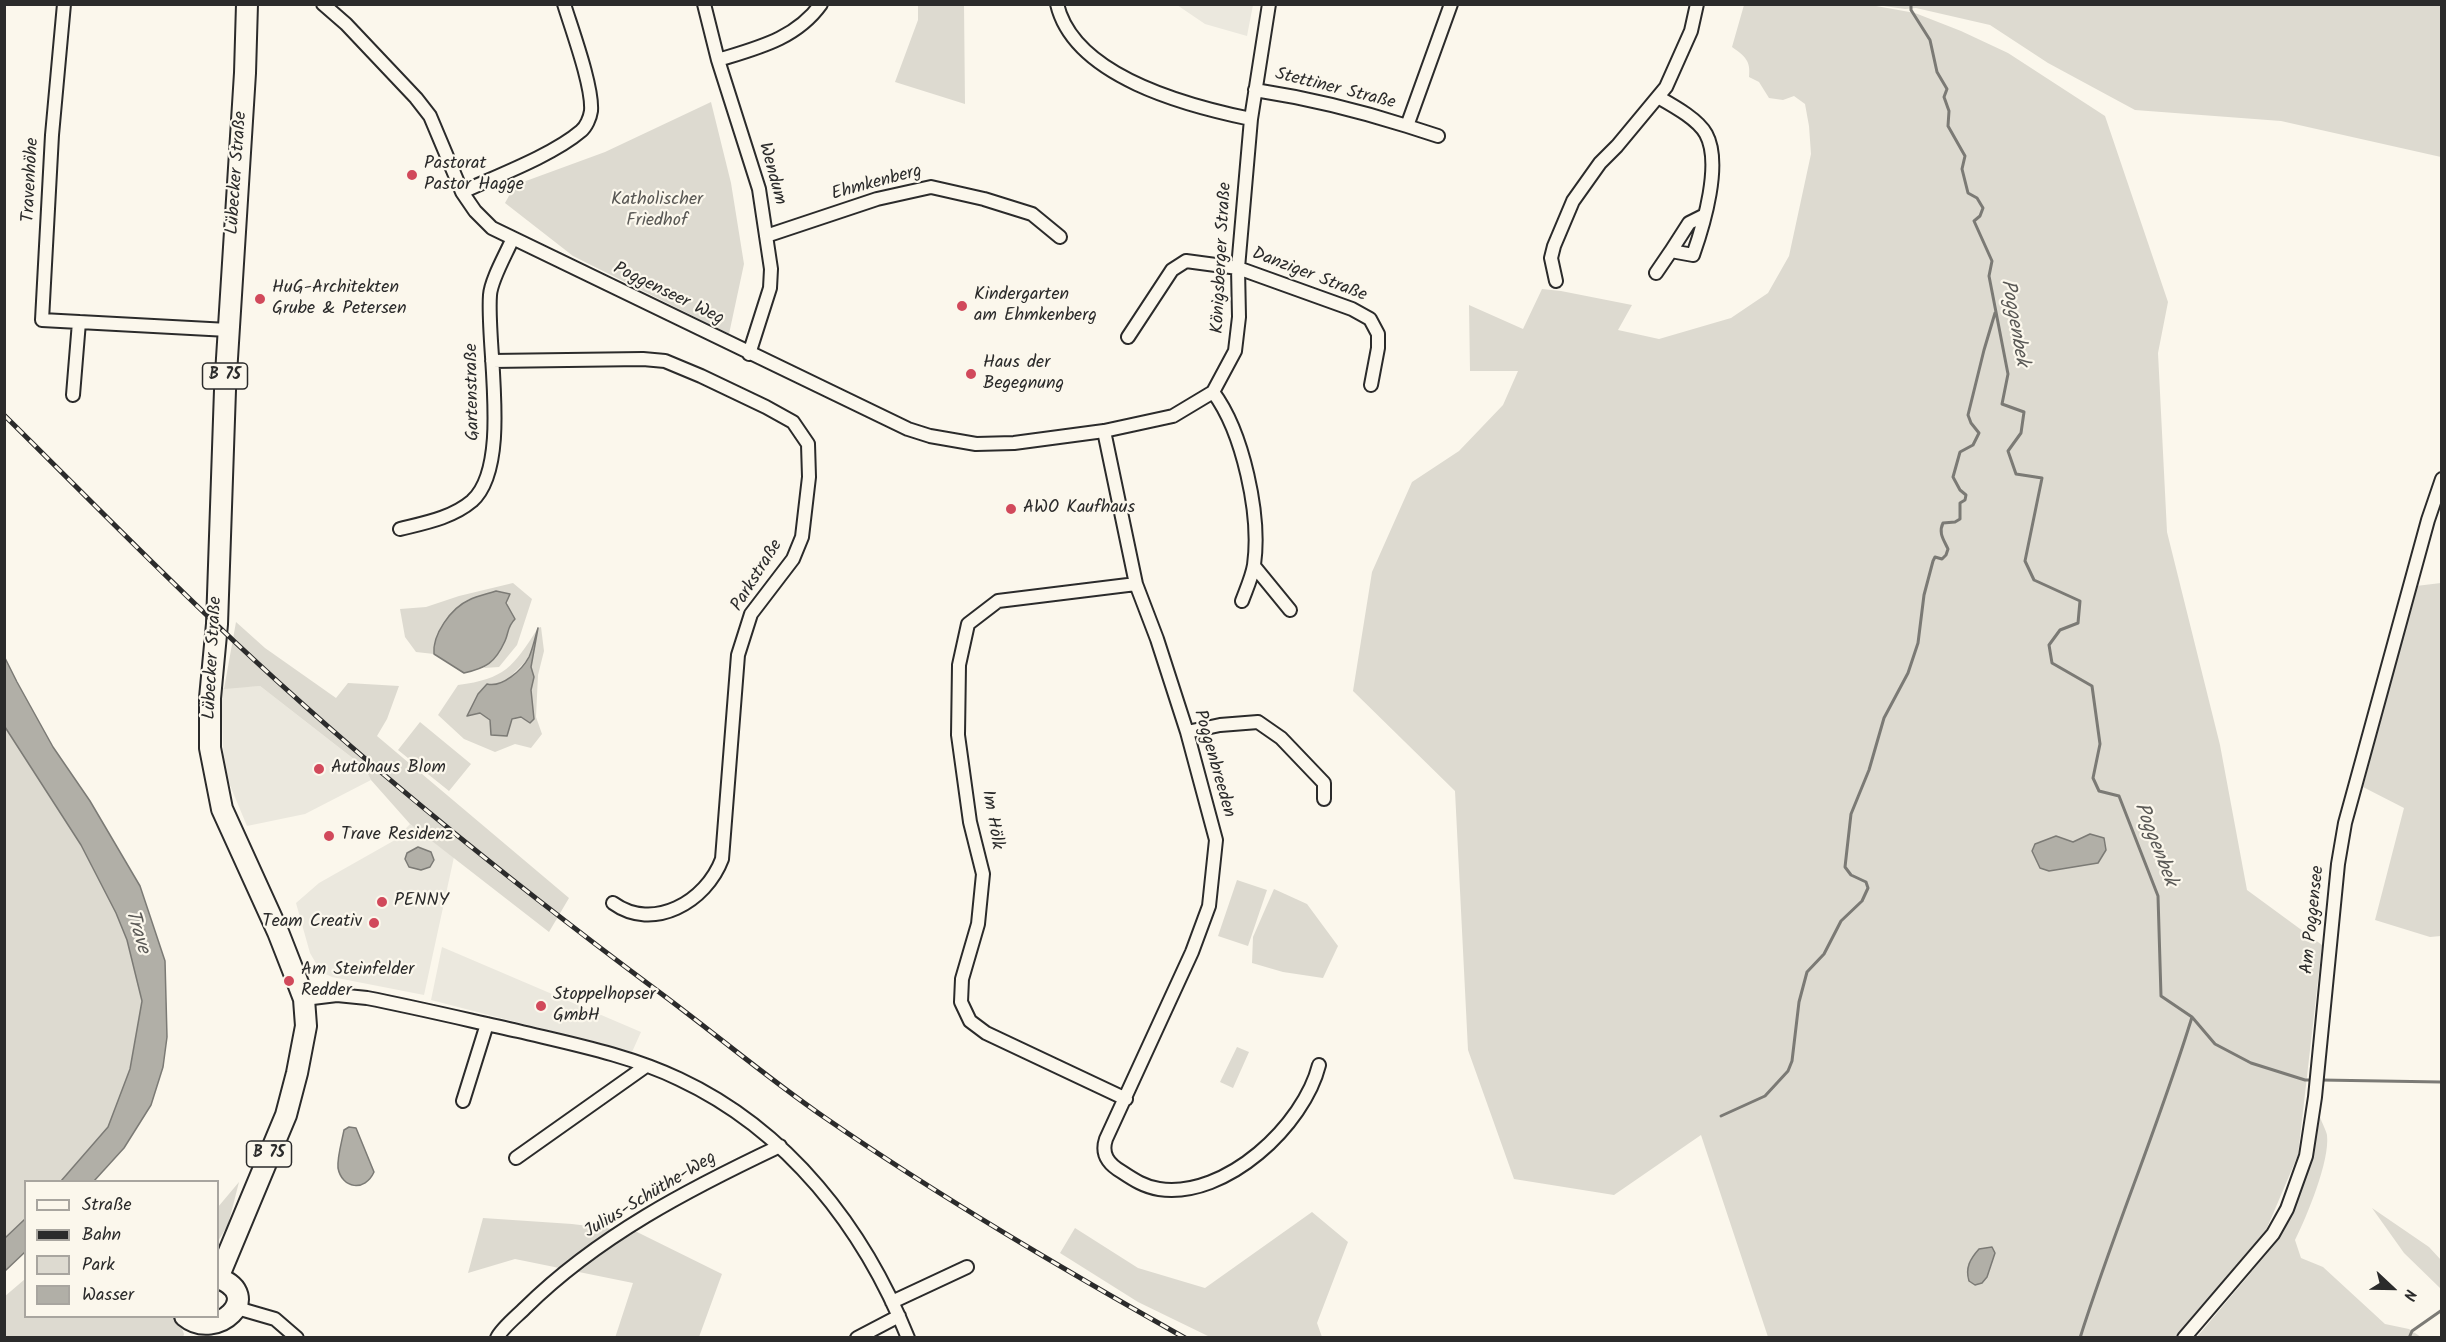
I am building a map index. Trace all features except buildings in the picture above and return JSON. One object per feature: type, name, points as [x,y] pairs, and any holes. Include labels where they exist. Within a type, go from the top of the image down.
[{"type":"main road","name":"Lübecker Straße","points":[[219,1276],[286,1115],[306,1026],[304,999],[278,932],[222,809],[210,748],[210,698],[217,624],[228,330],[245,73],[247,4]]},
{"type":"main road","name":"Lübecker Straße","points":[[219,1279],[233,1289],[237,1308]]},
{"type":"main road","points":[[192,1328],[212,1332],[222,1329],[232,1320],[237,1308]]},
{"type":"street","name":"Travenhöhe","points":[[64,4],[52,135],[42,320],[228,330]]},
{"type":"street","name":"Poggenseer Weg","points":[[323,4],[354,32],[416,98],[430,116],[462,192],[475,211],[492,228],[512,240],[908,429],[953,441],[1002,445],[1104,431]]},
{"type":"street","points":[[462,192],[561,145],[583,130],[588,122],[591,113],[591,96],[564,4]]},
{"type":"street","name":"Wendum","points":[[704,4],[718,60],[759,189],[771,269],[770,288],[749,354]]},
{"type":"street","points":[[718,60],[768,45],[793,32],[821,4]]},
{"type":"street","points":[[1057,4],[1073,36],[1111,71],[1178,100],[1211,111],[1251,119]]},
{"type":"street","name":"Königsberger Straße","points":[[1213,392],[1234,351],[1239,317],[1238,268],[1251,119],[1269,4]]},
{"type":"street","name":"Stettiner Straße","points":[[1407,126],[1451,4]]},
{"type":"street","points":[[1556,281],[1551,258],[1573,201],[1600,163],[1658,97],[1671,77],[1691,31],[1697,4]]},
{"type":"street","name":"Stettiner Straße","points":[[1255,90],[1306,98],[1370,114],[1438,136]]},
{"type":"street","points":[[1658,97],[1681,110],[1705,133],[1713,159],[1714,172],[1701,231],[1693,255],[1671,251]]},
{"type":"street","name":"Ehmkenberg","points":[[766,236],[877,199],[931,187],[984,199],[1032,214],[1060,237]]},
{"type":"street","points":[[1656,273],[1689,223],[1704,216]]},
{"type":"street","name":"Gartenstraße","points":[[400,529],[445,517],[472,500],[487,480],[494,439],[490,293],[512,240]]},
{"type":"street","name":"Danziger Straße","points":[[1128,336],[1172,270],[1179,265],[1186,261],[1238,268],[1352,309],[1370,319],[1378,334],[1378,348],[1371,385]]},
{"type":"street","points":[[73,395],[79,322]]},
{"type":"street","name":"Parkstraße","points":[[492,361],[643,359],[665,362],[701,376],[793,422],[808,444],[809,477],[802,537],[793,559],[751,614],[738,655],[722,860],[709,883],[675,910],[654,915],[625,912],[613,903]]},
{"type":"street","points":[[1104,431],[1173,416],[1213,392],[1222,404],[1237,438],[1251,495],[1255,533],[1254,566],[1242,601]]},
{"type":"street","name":"Poggenbreeden","points":[[1104,431],[1136,584],[1157,639],[1216,840],[1209,906],[1192,952],[1103,1148],[1105,1156],[1115,1168],[1144,1185],[1161,1189],[1202,1186],[1225,1176],[1272,1142],[1293,1118],[1315,1080],[1319,1065]]},
{"type":"street","name":"Am Poggensee","points":[[2184,1338],[2272,1234],[2287,1209],[2306,1155],[2315,1097],[2333,908],[2345,823],[2428,520],[2442,479]]},
{"type":"street","points":[[1254,566],[1290,610]]},
{"type":"street","name":"Im Hölk","points":[[1126,1099],[986,1033],[969,1021],[961,1002],[962,979],[978,924],[983,874],[970,822],[958,735],[959,677],[968,624],[998,601],[1136,584]]},
{"type":"street","points":[[1186,732],[1220,725],[1258,722],[1281,738],[1324,783],[1324,799]]},
{"type":"street","points":[[304,999],[328,995],[360,997],[487,1024],[582,1047],[646,1066],[678,1078],[708,1094],[751,1122],[807,1172],[842,1216],[892,1302],[908,1338]]},
{"type":"street","points":[[463,1101],[487,1024]]},
{"type":"street","points":[[516,1158],[646,1066]]},
{"type":"street","name":"Julius-Schüthe-Weg","points":[[497,1338],[542,1291],[628,1226],[729,1170],[780,1146]]},
{"type":"street","points":[[892,1302],[967,1266]]},
{"type":"street","points":[[237,1308],[274,1318],[286,1326],[297,1338]]},
{"type":"street","points":[[857,1338],[899,1316]]},
{"type":"shaded area","points":[[1177,5],[1253,5],[1247,36],[1205,24]]},
{"type":"shaded area","points":[[260,686],[364,767],[371,780],[305,814],[247,826],[224,771],[221,688]]},
{"type":"shaded area","points":[[410,824],[454,857],[424,995],[332,977],[321,972],[310,953],[296,903],[319,883],[395,840]]},
{"type":"shaded area","points":[[442,947],[641,1032],[632,1052],[431,1000]]},
{"type":"green space","points":[[1865,4],[1915,13],[1961,31],[2008,53],[2105,116],[2168,302],[2158,353],[2167,532],[2220,745],[2247,890],[2322,945],[2298,1155],[2264,1235],[2175,1337],[1768,1337],[1701,1135],[1614,1195],[1514,1179],[1468,1050],[1455,791],[1353,691],[1372,572],[1412,482],[1459,451],[1503,405],[1518,371],[1470,371],[1469,305],[1523,329],[1542,289],[1561,291],[1632,305],[1618,330],[1659,339],[1731,318],[1768,293],[1789,256],[1811,154],[1809,126],[1805,104],[1794,96],[1783,100],[1769,98],[1759,82],[1749,77],[1746,59],[1732,47],[1744,5]]},
{"type":"green space","points":[[918,5],[964,5],[965,104],[895,82],[918,20]]},
{"type":"green space","points":[[1877,5],[2441,5],[2441,157],[2281,121],[2135,110],[2048,63],[1990,25],[1916,8],[1905,9]]},
{"type":"green space","name":"Katholischer Friedhof","points":[[711,102],[731,183],[744,264],[729,334],[573,256],[505,203],[515,185],[605,152]]},
{"type":"green space","points":[[513,583],[532,599],[517,645],[499,667],[484,668],[504,642],[508,629],[509,594],[433,646],[434,654],[416,652],[405,637],[400,609],[426,607],[459,596]]},
{"type":"green space","points":[[2441,583],[2441,936],[2430,937],[2375,920],[2404,808],[2363,787],[2416,586]]},
{"type":"green space","points":[[236,622],[265,648],[336,698],[348,683],[399,686],[387,719],[377,736],[569,898],[549,932],[410,824],[371,780],[364,767],[260,686],[224,689]]},
{"type":"green space","points":[[541,627],[544,651],[538,675],[536,717],[542,734],[531,748],[515,744],[495,752],[464,739],[438,715],[458,685],[487,679],[506,669],[522,653],[538,628]],"holes":[[[537,633],[531,667],[534,677],[531,690],[534,719],[515,719],[492,735],[490,720],[480,713],[468,716],[493,686],[504,683],[529,658]]]},
{"type":"green space","points":[[420,722],[471,764],[449,791],[398,750]]},
{"type":"green space","points":[[5,727],[81,845],[116,913],[127,940],[142,1001],[130,1069],[108,1127],[62,1180],[24,1180],[24,1220],[5,1238]]},
{"type":"green space","points":[[1237,880],[1267,890],[1248,946],[1218,936]]},
{"type":"green space","points":[[1274,889],[1307,904],[1338,946],[1323,978],[1283,972],[1252,963],[1253,937]]},
{"type":"green space","points":[[1237,1047],[1249,1052],[1233,1088],[1220,1082]]},
{"type":"green space","points":[[2320,1117],[2327,1135],[2327,1146],[2317,1188],[2295,1240],[2301,1258],[2323,1267],[2385,1324],[2409,1329],[2421,1337],[2196,1338],[2275,1244],[2293,1212]]},
{"type":"green space","points":[[239,1182],[228,1225],[219,1239],[219,1206]]},
{"type":"green space","points":[[2372,1208],[2429,1247],[2441,1260],[2441,1289],[2404,1253]]},
{"type":"green space","points":[[1312,1212],[1348,1242],[1317,1323],[1322,1337],[1210,1337],[1138,1302],[1060,1253],[1075,1228],[1138,1268],[1205,1288]]},
{"type":"green space","points":[[483,1218],[572,1224],[637,1232],[722,1274],[699,1337],[615,1338],[633,1283],[515,1259],[468,1273]]},
{"type":"green space","points":[[24,1280],[24,1318],[174,1318],[179,1321],[184,1334],[183,1338],[5,1337],[4,1297]]},
{"type":"water","points":[[496,591],[510,594],[506,603],[515,619],[493,659],[478,669],[464,673],[434,654],[439,631],[449,616],[462,604]]},
{"type":"water","points":[[538,628],[531,667],[534,677],[531,690],[534,719],[530,723],[521,717],[512,719],[507,736],[491,735],[490,720],[480,713],[467,716],[478,694],[487,684],[493,685],[505,681],[526,662]]},
{"type":"water","name":"Trave","points":[[4,656],[53,747],[90,801],[140,886],[165,961],[167,1037],[163,1067],[151,1105],[124,1148],[95,1180],[62,1180],[108,1127],[130,1069],[142,1001],[127,940],[116,913],[81,845],[5,727]]},
{"type":"water","points":[[2090,834],[2104,838],[2106,850],[2098,863],[2049,871],[2040,868],[2032,851],[2035,844],[2056,836],[2073,842]]},
{"type":"water","points":[[418,847],[431,852],[434,860],[430,867],[421,870],[409,867],[405,859],[407,853]]},
{"type":"water","points":[[349,1127],[356,1128],[374,1172],[365,1183],[360,1185],[349,1184],[340,1175],[338,1168],[344,1130]]},
{"type":"water","points":[[24,1220],[24,1253],[5,1271],[5,1238]]},
{"type":"water","points":[[1992,1247],[1995,1253],[1987,1277],[1982,1283],[1975,1285],[1969,1281],[1969,1264],[1979,1249]]},
{"type":"waterway","name":"Poggenbek","points":[[1911,4],[1911,10],[1930,40],[1937,72],[1947,89],[1944,97],[1949,111],[1948,126],[1965,156],[1962,169],[1968,193],[1977,198],[1983,208],[1980,216],[1974,221],[1992,261],[1989,276],[2008,374],[2002,404],[2024,412],[2021,433],[2008,451],[2016,474],[2042,478],[2025,561],[2034,580],[2080,601],[2078,623],[2060,630],[2049,645],[2052,663],[2092,686],[2100,744],[2093,778],[2099,791],[2119,796],[2158,896],[2161,996],[2192,1017],[2215,1044],[2251,1063],[2305,1080],[2314,1080]]},
{"type":"waterway","points":[[1721,1116],[1765,1096],[1788,1071],[1792,1061],[1799,1002],[1807,972],[1824,954],[1841,921],[1862,901],[1868,888],[1866,882],[1851,875],[1845,867],[1851,814],[1869,770],[1884,718],[1908,673],[1918,643],[1924,595],[1933,561],[1935,557],[1942,559],[1948,549],[1942,536],[1943,523],[1960,519],[1960,503],[1965,500],[1966,495],[1960,490],[1953,477],[1960,452],[1973,445],[1979,433],[1968,415],[1995,313]]},
{"type":"waterway","name":"Poggenbek","points":[[2080,1338],[2192,1017]]},
{"type":"waterway","points":[[2321,1080],[2441,1082]]},
{"type":"waterway","points":[[2409,1338],[2412,1331],[2442,1310]]},
{"type":"railway","points":[[4,415],[177,587],[286,689],[388,778],[547,907],[781,1086],[868,1147],[1002,1232],[1185,1338]]},
{"type":"place","name":"Pastorat Pastor Hagge","points":[[412,175]]},
{"type":"place","name":"HuG-Architekten Grube & Petersen","points":[[260,299]]},
{"type":"place","name":"Kindergarten am Ehmkenberg","points":[[962,306]]},
{"type":"place","name":"Haus der Begegnung","points":[[971,374]]},
{"type":"place","name":"AWO Kaufhaus","points":[[1011,509]]},
{"type":"place","name":"Autohaus Blom","points":[[319,769]]},
{"type":"place","name":"Trave Residenz","points":[[329,836]]},
{"type":"place","name":"PENNY","points":[[382,902]]},
{"type":"place","name":"Team Creativ","points":[[374,923]]},
{"type":"place","name":"Am Steinfelder Redder","points":[[289,981]]},
{"type":"place","name":"Stoppelhopser GmbH","points":[[541,1006]]}]
